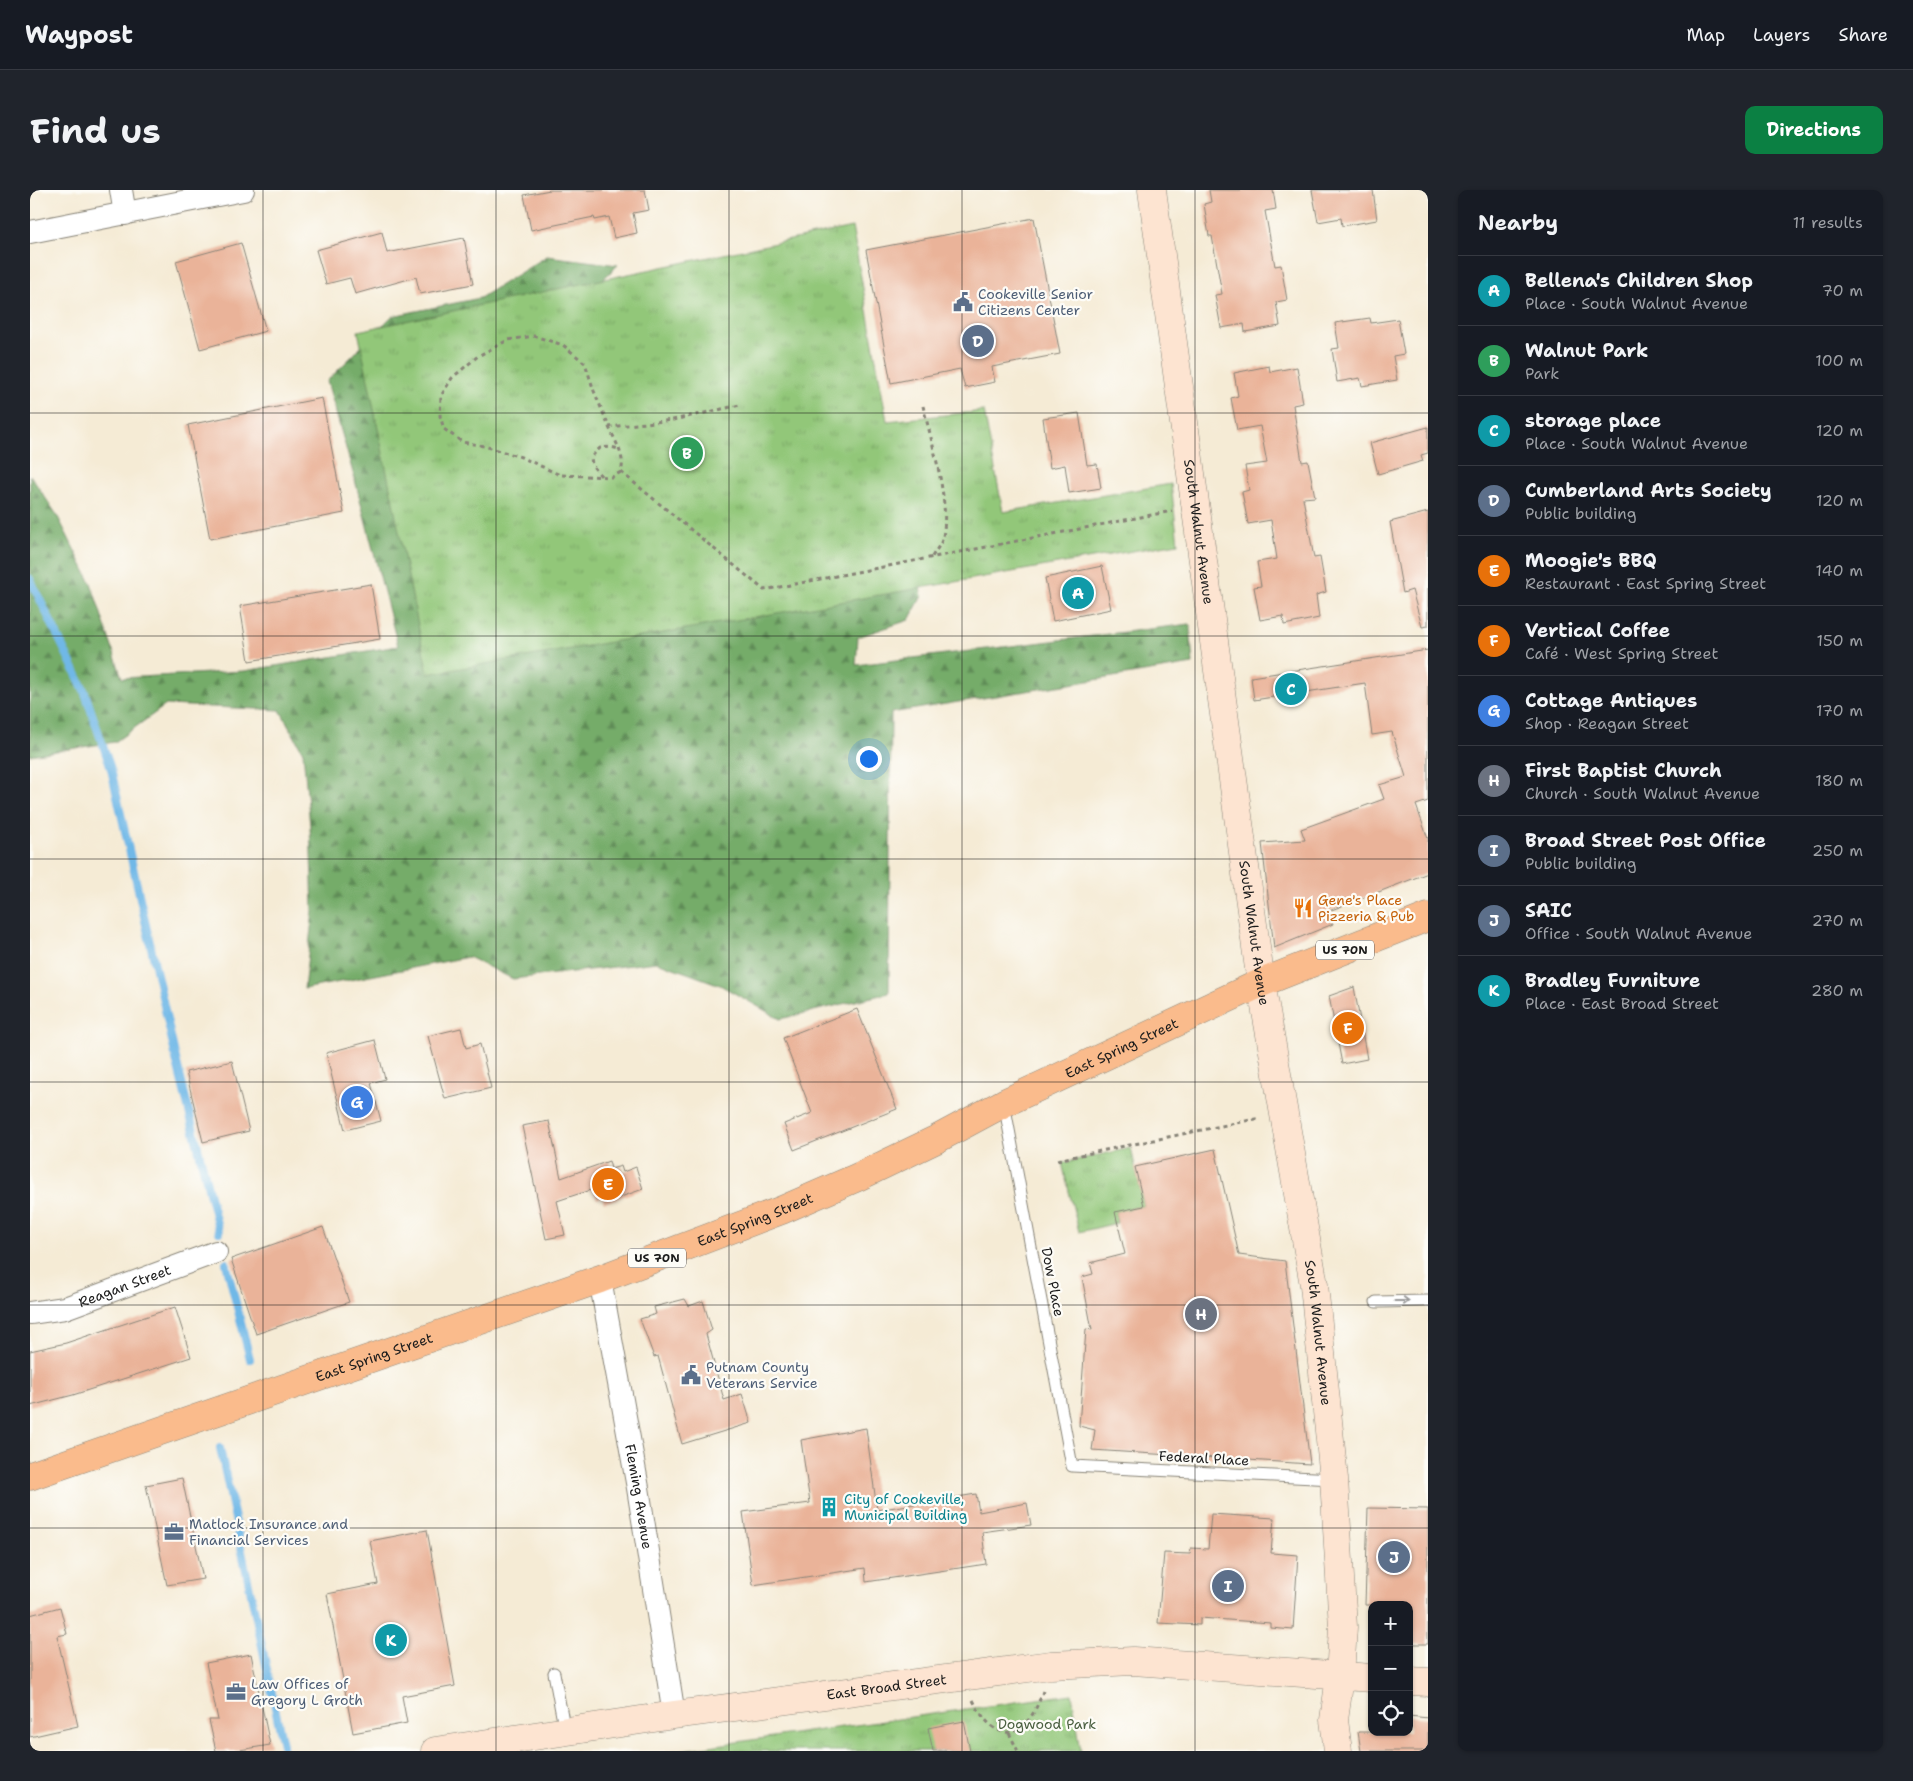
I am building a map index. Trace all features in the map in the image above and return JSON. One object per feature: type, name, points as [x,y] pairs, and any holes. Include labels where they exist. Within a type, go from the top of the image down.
[{"type":"main road","name":"US 70N","points":[[1261,983],[1428,917]]},
{"type":"main road","name":"East Spring Street","points":[[30,1476],[600,1279],[782,1210],[937,1139],[1004,1103],[1261,983]]},
{"type":"street","points":[[121,190],[125,214]]},
{"type":"street","points":[[30,232],[243,190]]},
{"type":"street","name":"South Walnut Avenue","points":[[1152,190],[1261,983],[1314,1285],[1334,1479],[1343,1627],[1340,1677],[1334,1720],[1338,1751]]},
{"type":"street","name":"Reagan Street","points":[[30,1313],[65,1308],[216,1252]]},
{"type":"street","name":"Fleming Avenue","points":[[600,1279],[638,1488],[674,1715]]},
{"type":"street","name":"East Broad Street","points":[[444,1750],[674,1715],[1051,1665],[1115,1660],[1368,1678]]},
{"type":"street","points":[[1413,1681],[1428,1682]]},
{"type":"lane","name":"Dow Place","points":[[1004,1103],[1072,1466]]},
{"type":"lane","points":[[1376,1302],[1428,1301]]},
{"type":"lane","name":"Federal Place","points":[[1072,1466],[1334,1479]]},
{"type":"lane","points":[[554,1673],[565,1732]]},
{"type":"path","points":[[534,336],[563,345],[585,363],[594,391],[619,449],[624,465],[622,472],[612,476],[560,476],[521,457],[484,446],[462,442],[444,428],[440,416],[441,396],[452,378],[478,356],[508,340],[534,336]]},
{"type":"path","points":[[609,427],[673,420],[740,405]]},
{"type":"path","points":[[923,406],[944,500],[945,520],[942,541],[932,557]]},
{"type":"path","points":[[601,476],[592,465],[591,457],[600,448],[611,447],[619,449]]},
{"type":"path","points":[[622,472],[764,590],[1172,510]]},
{"type":"path","points":[[1058,1160],[1263,1117]]},
{"type":"path","points":[[972,1700],[980,1714],[987,1721],[999,1731],[1009,1734],[1022,1728],[1033,1715],[1044,1689]]},
{"type":"path","points":[[1009,1734],[1018,1751]]},
{"type":"green space","points":[[852,227],[887,421],[984,411],[1003,512],[1171,484],[1178,543],[428,674],[358,331]]},
{"type":"green space","points":[[547,256],[618,265],[579,302],[912,550],[922,596],[909,620],[858,637],[856,665],[1190,624],[1193,664],[891,713],[889,993],[780,1019],[720,985],[657,962],[513,979],[468,957],[304,989],[313,911],[310,826],[303,752],[280,710],[166,705],[115,742],[30,755],[30,475],[57,515],[91,583],[122,678],[244,671],[398,646],[327,381],[392,316],[480,298]]},
{"type":"green space","points":[[1131,1148],[1144,1206],[1115,1212],[1117,1223],[1079,1232],[1062,1163]]},
{"type":"green space","name":"Dogwood Park","points":[[1072,1694],[1081,1751],[675,1751]]},
{"type":"building","points":[[550,190],[645,190],[649,210],[633,213],[637,233],[614,238],[609,217],[595,220],[594,217],[531,230],[524,195]]},
{"type":"building","points":[[1209,190],[1273,190],[1276,209],[1265,211],[1275,266],[1281,265],[1287,300],[1276,302],[1280,326],[1245,332],[1244,324],[1221,328],[1215,295],[1222,294],[1212,236],[1209,236],[1204,204],[1211,202]]},
{"type":"building","points":[[1312,190],[1373,190],[1377,220],[1342,226],[1341,218],[1318,222]]},
{"type":"building","name":"Cookeville Senior Citizens Center","points":[[1034,218],[1060,354],[992,367],[995,382],[965,388],[960,369],[891,383],[866,250]]},
{"type":"building","points":[[382,232],[387,253],[464,238],[473,284],[420,294],[416,277],[355,294],[350,278],[326,284],[316,250]]},
{"type":"building","points":[[241,243],[266,331],[200,349],[176,261]]},
{"type":"building","points":[[1370,318],[1371,323],[1398,319],[1404,354],[1393,356],[1397,380],[1362,386],[1360,378],[1337,382],[1332,349],[1339,348],[1335,323]]},
{"type":"building","points":[[1269,366],[1270,372],[1297,367],[1303,403],[1293,405],[1302,462],[1308,461],[1315,497],[1303,498],[1314,558],[1320,557],[1326,592],[1316,595],[1319,618],[1284,625],[1283,616],[1260,620],[1254,587],[1261,586],[1257,562],[1277,559],[1271,520],[1248,524],[1242,492],[1249,490],[1245,466],[1267,463],[1260,426],[1237,430],[1231,398],[1238,396],[1234,373]]},
{"type":"building","points":[[322,398],[344,513],[210,539],[188,425]]},
{"type":"building","points":[[1079,413],[1087,465],[1097,464],[1101,488],[1069,493],[1065,465],[1050,468],[1043,418]]},
{"type":"building","points":[[1428,427],[1428,453],[1421,455],[1423,461],[1378,474],[1370,443]]},
{"type":"building","points":[[1428,512],[1428,626],[1422,627],[1412,590],[1403,593],[1390,522]]},
{"type":"building","points":[[1102,566],[1111,609],[1053,621],[1045,578]]},
{"type":"building","points":[[371,584],[380,639],[249,661],[240,606]]},
{"type":"building","points":[[1428,650],[1428,801],[1416,805],[1428,839],[1428,873],[1329,911],[1333,924],[1274,948],[1262,843],[1305,840],[1301,829],[1384,799],[1379,785],[1406,777],[1392,732],[1372,735],[1365,683],[1254,700],[1251,677]]},
{"type":"building","points":[[1354,987],[1367,1059],[1342,1064],[1329,996]]},
{"type":"building","points":[[857,1009],[897,1109],[794,1150],[784,1124],[812,1113],[783,1038]]},
{"type":"building","points":[[461,1028],[466,1048],[480,1044],[491,1088],[445,1099],[428,1036]]},
{"type":"building","points":[[375,1040],[385,1079],[371,1083],[381,1121],[345,1130],[326,1053]]},
{"type":"building","points":[[232,1061],[249,1131],[203,1142],[186,1072]]},
{"type":"building","points":[[549,1121],[561,1178],[609,1161],[611,1169],[621,1166],[623,1172],[636,1167],[643,1189],[604,1203],[602,1197],[597,1199],[593,1189],[557,1201],[565,1235],[546,1239],[522,1126]]},
{"type":"building","points":[[1215,1149],[1239,1255],[1285,1261],[1310,1464],[1092,1450],[1095,1430],[1079,1426],[1086,1329],[1092,1330],[1082,1277],[1093,1274],[1090,1263],[1125,1254],[1115,1212],[1144,1206],[1135,1167]]},
{"type":"building","points":[[323,1227],[349,1302],[256,1334],[231,1259]]},
{"type":"building","name":"Putnam County Veterans Service","points":[[685,1299],[689,1306],[703,1301],[712,1330],[706,1334],[724,1400],[742,1394],[751,1423],[682,1444],[658,1356],[654,1357],[640,1319],[656,1314],[654,1307]]},
{"type":"building","points":[[175,1307],[191,1357],[73,1395],[30,1406],[30,1351],[66,1343]]},
{"type":"building","name":"City of Cookeville, Municipal Building","points":[[866,1428],[877,1510],[976,1494],[979,1512],[1027,1503],[1031,1525],[982,1532],[986,1564],[866,1582],[865,1568],[753,1585],[743,1512],[810,1503],[801,1440]]},
{"type":"building","name":"Matlock Insurance and Financial Services","points":[[182,1478],[203,1579],[167,1585],[146,1485]]},
{"type":"building","points":[[1368,1508],[1428,1509],[1428,1644],[1413,1644],[1413,1601],[1368,1601],[1368,1605],[1365,1605]]},
{"type":"building","points":[[1211,1514],[1274,1518],[1271,1553],[1298,1555],[1293,1630],[1271,1628],[1271,1623],[1200,1618],[1200,1625],[1158,1623],[1164,1553],[1190,1554],[1191,1548],[1208,1549]]},
{"type":"building","points":[[427,1530],[455,1686],[402,1696],[407,1723],[353,1733],[327,1594],[378,1584],[370,1541]]},
{"type":"building","points":[[60,1607],[67,1634],[57,1636],[78,1726],[30,1737],[30,1615]]},
{"type":"building","name":"Law Offices of Gregory L Groth","points":[[251,1654],[270,1745],[234,1751],[216,1751],[209,1720],[218,1720],[206,1663]]},
{"type":"building","points":[[1413,1716],[1428,1718],[1428,1751],[1361,1751],[1358,1732],[1368,1732],[1368,1736],[1413,1736]]},
{"type":"building","points":[[964,1721],[970,1751],[933,1751],[928,1728]]},
{"type":"waterway","points":[[30,579],[84,690],[111,769],[176,1059],[219,1232]]},
{"type":"waterway","points":[[226,1263],[250,1359]]},
{"type":"waterway","points":[[220,1448],[283,1745]]},
{"type":"place","name":"Cookeville Senior Citizens Center","points":[[963,302]]},
{"type":"place","name":"Cumberland Arts Society","points":[[978,341]]},
{"type":"place","name":"Walnut Park","points":[[687,453]]},
{"type":"place","name":"Bellena's Children Shop","points":[[1078,593]]},
{"type":"place","name":"storage place","points":[[1291,689]]},
{"type":"place","name":"Gene's Place Pizzeria & Pub","points":[[1303,908]]},
{"type":"place","name":"Vertical Coffee","points":[[1348,1028]]},
{"type":"place","name":"Cottage Antiques","points":[[357,1102]]},
{"type":"place","name":"Moogie's BBQ","points":[[608,1184]]},
{"type":"place","name":"First Baptist Church","points":[[1201,1314]]},
{"type":"place","name":"Putnam County Veterans Service","points":[[691,1375]]},
{"type":"place","name":"City of Cookeville, Municipal Building","points":[[829,1507]]},
{"type":"place","name":"Matlock Insurance and Financial Services","points":[[174,1532]]},
{"type":"place","name":"SAIC","points":[[1394,1557]]},
{"type":"place","name":"Broad Street Post Office","points":[[1228,1586]]},
{"type":"place","name":"Bradley Furniture","points":[[391,1640]]},
{"type":"place","name":"Law Offices of Gregory L Groth","points":[[236,1692]]}]
